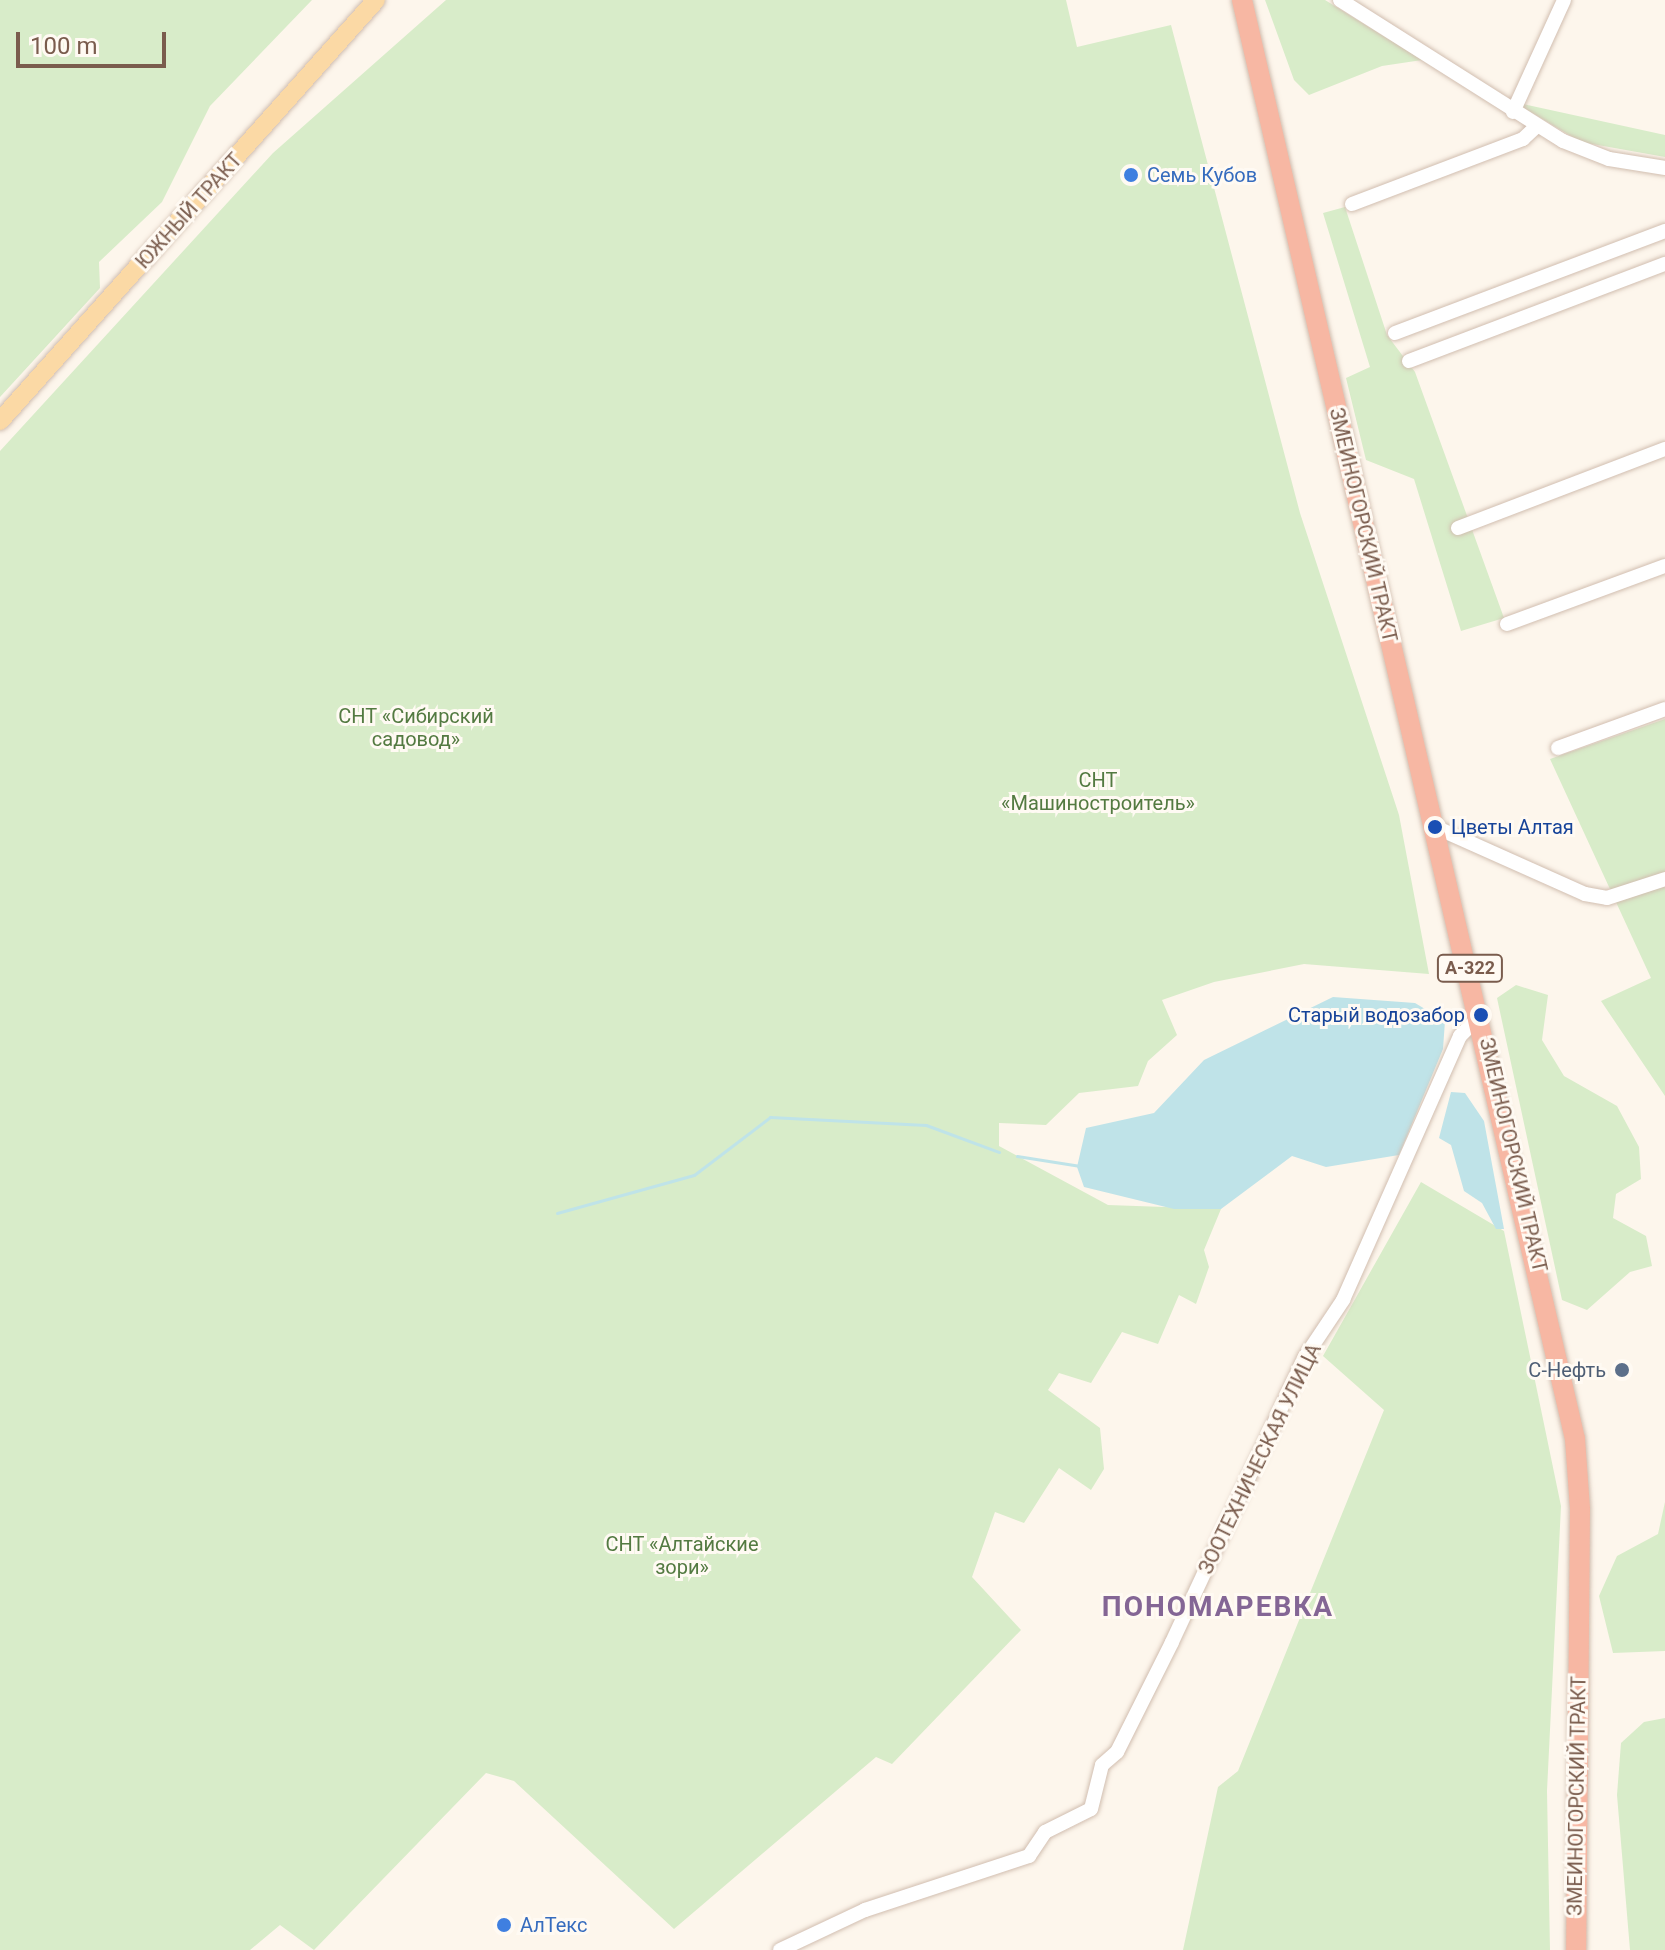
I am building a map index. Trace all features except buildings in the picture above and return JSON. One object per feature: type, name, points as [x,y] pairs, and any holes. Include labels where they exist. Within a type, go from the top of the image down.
[{"type":"highway","name":"ЗМЕИНОГОРСКИЙ ТРАКТ","points":[[1242,0],[1481,1015],[1575,1439],[1580,1509],[1576,1950]]},
{"type":"main road","name":"ЮЖНЫЙ ТРАКТ","points":[[0,421],[376,0]]},
{"type":"street","points":[[1340,0],[1536,127],[1581,150],[1664,162]]},
{"type":"street","points":[[1513,112],[1564,0]]},
{"type":"street","points":[[1352,204],[1523,139],[1536,127]]},
{"type":"street","points":[[1395,333],[1665,231]]},
{"type":"street","points":[[1409,361],[1665,264]]},
{"type":"street","points":[[1458,528],[1665,449]]},
{"type":"street","points":[[1507,624],[1665,566]]},
{"type":"street","points":[[1558,748],[1665,709]]},
{"type":"street","points":[[1435,827],[1585,894],[1607,898],[1665,879]]},
{"type":"street","name":"ЗООТЕХНИЧЕСКАЯ УЛИЦА","points":[[780,1950],[865,1910],[1029,1856],[1045,1832],[1091,1809],[1102,1765],[1117,1752],[1172,1642],[1305,1357],[1343,1300],[1460,1036],[1481,1015]]},
{"type":"green space","points":[[0,0],[312,0],[210,106],[162,202],[99,262],[100,288],[0,397]]},
{"type":"green space","points":[[446,0],[1066,0],[1077,47],[1171,25],[1300,513],[1399,815],[1429,974],[1304,964],[1214,982],[1162,1000],[1177,1035],[1148,1061],[1138,1086],[1079,1093],[1046,1125],[999,1123],[999,1146],[1108,1205],[1221,1209],[1204,1250],[1209,1267],[1196,1304],[1179,1295],[1158,1344],[1122,1332],[1091,1383],[1059,1373],[1048,1390],[1100,1428],[1104,1469],[1091,1490],[1059,1468],[1024,1523],[995,1512],[972,1577],[1021,1630],[892,1764],[876,1757],[674,1929],[514,1781],[486,1773],[314,1950],[280,1925],[250,1950],[0,1950],[0,451],[273,153]]},
{"type":"green space","points":[[1265,0],[1325,0],[1422,60],[1382,66],[1309,95],[1294,80]]},
{"type":"green space","points":[[1514,102],[1665,135],[1665,157],[1581,142]]},
{"type":"green space","points":[[1345,207],[1387,335],[1415,372],[1504,618],[1461,631],[1414,479],[1366,460],[1346,378],[1370,367],[1323,213]]},
{"type":"green space","points":[[1665,719],[1665,1096],[1601,1001],[1651,978],[1550,759]]},
{"type":"green space","points":[[1516,985],[1548,995],[1542,1040],[1564,1076],[1617,1106],[1639,1147],[1641,1179],[1616,1194],[1613,1218],[1646,1236],[1652,1266],[1630,1272],[1587,1310],[1562,1300],[1497,998]]},
{"type":"green space","points":[[1421,1182],[1504,1231],[1561,1506],[1547,1791],[1550,1950],[1183,1950],[1218,1787],[1238,1771],[1384,1410],[1323,1356]]},
{"type":"green space","points":[[1665,1502],[1665,1651],[1613,1653],[1599,1596],[1617,1556],[1658,1534]]},
{"type":"green space","points":[[1665,1718],[1665,1950],[1630,1950],[1617,1795],[1621,1743],[1644,1722]]},
{"type":"water","points":[[1333,997],[1415,1003],[1445,1021],[1443,1049],[1399,1155],[1326,1167],[1292,1156],[1221,1209],[1174,1209],[1084,1187],[1077,1167],[1086,1128],[1154,1113],[1204,1060]]},
{"type":"water","points":[[1451,1092],[1465,1093],[1484,1121],[1504,1229],[1496,1229],[1482,1203],[1464,1191],[1451,1145],[1439,1138]]},
{"type":"waterway","points":[[557,1213],[694,1175],[770,1117],[926,1125],[999,1152]]},
{"type":"waterway","points":[[1017,1156],[1080,1166]]},
{"type":"place","name":"Семь Кубов","points":[[1131,175]]},
{"type":"place","name":"Цветы Алтая","points":[[1435,827]]},
{"type":"place","name":"Старый водозабор","points":[[1481,1015]]},
{"type":"place","name":"С-Нефть","points":[[1622,1370]]},
{"type":"place","name":"АлТекс","points":[[504,1925]]},
{"type":"district","name":"ПОНОМАРЕВКА","points":[[1218,1607]]},
{"type":"park label","name":"СНТ «Сибирский садовод»","points":[[416,728]]},
{"type":"park label","name":"СНТ «Машиностроитель»","points":[[1098,792]]},
{"type":"park label","name":"СНТ «Алтайские зори»","points":[[682,1556]]}]
